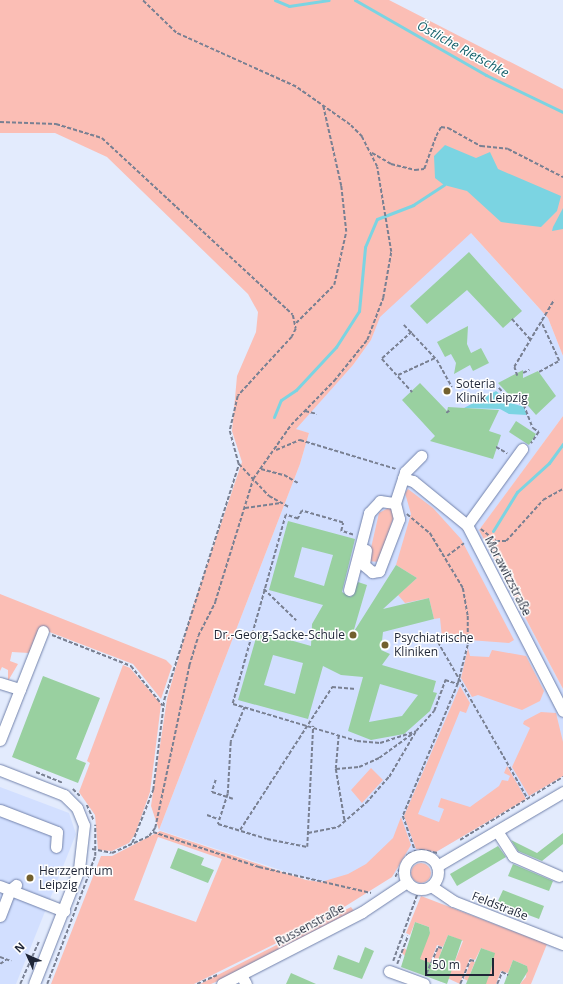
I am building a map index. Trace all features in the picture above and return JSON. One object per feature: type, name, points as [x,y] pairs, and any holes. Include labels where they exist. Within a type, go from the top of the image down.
[{"type":"street","points":[[472,530],[522,449]]},
{"type":"street","points":[[380,501],[364,560],[367,570],[379,571],[384,566],[399,515],[395,503],[404,475],[421,456]]},
{"type":"street","name":"Morawitzstraße","points":[[404,475],[472,530],[563,712]]},
{"type":"street","points":[[380,501],[395,503]]},
{"type":"street","points":[[349,590],[369,513],[380,501]]},
{"type":"street","points":[[0,740],[15,693],[43,631]]},
{"type":"street","points":[[0,683],[15,693]]},
{"type":"street","points":[[0,770],[64,795],[77,808],[84,825],[84,847],[64,911],[34,984]]},
{"type":"street","points":[[437,866],[563,792]]},
{"type":"street","points":[[0,810],[57,832],[56,847]]},
{"type":"street","points":[[497,831],[513,856],[559,876]]},
{"type":"street","points":[[416,853],[429,857],[437,866],[437,878],[431,886],[419,890],[407,882],[405,866],[416,853]]},
{"type":"street","name":"Russenstraße","points":[[222,984],[244,979],[362,912],[407,882]]},
{"type":"street","points":[[0,916],[5,888],[18,884],[35,890],[36,899],[64,911]]},
{"type":"street","name":"Feldstraße","points":[[431,886],[453,901],[563,944]]},
{"type":"street","points":[[393,968],[424,984]]},
{"type":"path","points":[[84,847],[112,853],[132,844],[152,832],[160,812],[188,666],[198,636],[215,602],[246,508],[253,479],[275,450],[291,425],[367,340],[389,272],[389,225],[372,153],[350,125],[296,88],[176,33],[142,0]]},
{"type":"path","points":[[288,507],[253,479],[239,464],[230,431],[234,404],[292,337],[296,323],[334,285],[346,232],[342,186],[323,106]]},
{"type":"path","points":[[0,122],[56,124],[102,138],[286,308],[296,323]]},
{"type":"path","points":[[372,153],[397,165],[415,170],[424,169],[436,136],[441,127],[448,128],[481,146],[508,149],[563,177]]},
{"type":"path","points":[[517,376],[514,368],[554,300]]},
{"type":"path","points":[[512,319],[530,340]]},
{"type":"path","points":[[539,372],[559,362],[541,322]]},
{"type":"path","points":[[404,325],[435,358],[452,387]]},
{"type":"path","points":[[412,332],[382,359],[412,392]]},
{"type":"path","points":[[398,376],[435,358]]},
{"type":"path","points":[[523,373],[529,370]]},
{"type":"path","points":[[499,388],[508,398],[524,405],[533,428],[539,432],[526,452],[522,449]]},
{"type":"path","points":[[446,413],[450,410]]},
{"type":"path","points":[[305,411],[317,414]]},
{"type":"path","points":[[275,450],[300,440],[404,475]]},
{"type":"path","points":[[496,447],[501,448]]},
{"type":"path","points":[[132,844],[153,790],[163,706],[190,611],[239,464]]},
{"type":"path","points":[[261,469],[284,475],[298,483]]},
{"type":"path","points":[[447,556],[472,530],[496,541],[506,541],[543,500],[563,489]]},
{"type":"path","points":[[246,508],[282,503]]},
{"type":"path","points":[[362,538],[341,531],[343,523],[302,511],[298,519],[286,515],[264,589],[233,704],[308,724],[339,735],[380,743],[416,731]]},
{"type":"path","points":[[399,515],[411,514],[447,556],[463,588],[468,616],[468,645],[458,684],[403,816],[416,853]]},
{"type":"path","points":[[264,589],[296,620]]},
{"type":"path","points":[[43,631],[131,666],[163,706]]},
{"type":"path","points":[[438,642],[528,799]]},
{"type":"path","points":[[308,833],[338,827],[345,822],[389,777],[416,731],[434,711],[445,680],[458,684]]},
{"type":"path","points":[[240,830],[332,687],[356,689]]},
{"type":"path","points":[[245,707],[232,742],[227,797],[218,819],[218,824],[307,847],[313,726]]},
{"type":"path","points":[[336,769],[359,767],[379,758],[416,731]]},
{"type":"path","points":[[339,735],[336,769],[345,822]]},
{"type":"path","points":[[455,843],[563,777]]},
{"type":"path","points":[[216,780],[212,792],[234,799]]},
{"type":"path","points":[[207,815],[218,819]]},
{"type":"path","points":[[152,832],[259,867],[371,893]]},
{"type":"path","points":[[391,880],[397,876],[403,860],[416,853],[442,851]]},
{"type":"path","points":[[366,896],[378,888]]},
{"type":"path","points":[[393,968],[403,934],[419,890]]},
{"type":"path","points":[[393,968],[409,936],[403,934]]},
{"type":"path","points":[[424,984],[438,947],[442,948]]},
{"type":"path","points":[[0,957],[11,962]]},
{"type":"path","points":[[0,964],[7,960]]},
{"type":"path","points":[[460,984],[470,960],[475,961]]},
{"type":"path","points":[[197,984],[222,972]]},
{"type":"path","points":[[497,984],[502,972],[508,975]]},
{"type":"shaded area","points":[[0,0],[389,0],[563,89],[563,356],[548,318],[471,233],[380,317],[371,340],[353,365],[296,429],[309,433],[300,464],[159,830],[151,806],[167,699],[193,606],[242,462],[232,431],[237,376],[256,332],[258,312],[248,294],[107,157],[55,133],[0,133]]},
{"type":"shaded area","points":[[445,145],[476,158],[490,152],[498,169],[561,196],[557,211],[541,227],[501,222],[467,191],[444,185],[435,178],[434,156]]},
{"type":"shaded area","points":[[563,208],[563,229],[552,231],[553,227]]},
{"type":"shaded area","name":"Psychiatrische Kliniken","points":[[470,232],[548,318],[563,356],[563,416],[479,530],[563,689],[563,776],[436,852],[421,849],[408,852],[400,861],[396,873],[359,896],[159,830],[300,464],[309,433],[295,429],[353,365],[371,340],[379,317]]},
{"type":"shaded area","points":[[496,391],[511,403],[524,407],[527,415],[509,414],[500,409],[464,408]]},
{"type":"shaded area","points":[[563,416],[563,689],[479,530]]},
{"type":"shaded area","points":[[408,489],[433,508],[461,539],[514,640],[509,643],[442,638],[440,618],[434,619],[429,598],[405,603],[398,595],[417,578],[396,565],[411,514],[405,493]]},
{"type":"shaded area","points":[[390,507],[395,513],[379,562],[368,561],[379,513]]},
{"type":"shaded area","points":[[0,594],[166,660],[172,666],[161,699],[133,664],[39,628],[29,653],[12,652],[10,661],[18,664],[8,681],[8,670],[2,667],[0,671]]},
{"type":"shaded area","points":[[468,648],[470,656],[489,657],[492,650],[526,656],[544,691],[540,701],[522,710],[478,695],[472,697],[461,678]]},
{"type":"shaded area","points":[[123,665],[130,668],[161,704],[150,792],[135,834],[129,843],[112,851],[98,850],[95,815],[79,792],[90,763],[87,761]]},
{"type":"shaded area","points":[[460,686],[470,703],[466,713],[460,711],[418,814],[439,822],[444,809],[438,807],[441,798],[470,807],[499,786],[502,780],[508,781],[510,776],[504,773],[507,766],[526,799],[436,852],[416,849],[404,816]]},
{"type":"shaded area","points":[[541,712],[556,713],[563,742],[563,776],[529,796],[512,767],[530,728],[523,724],[524,721]]},
{"type":"shaded area","points":[[371,768],[383,780],[362,803],[351,790]]},
{"type":"shaded area","name":"Herzzentrum Leipzig","points":[[0,787],[69,813],[76,834],[16,984],[0,984]]},
{"type":"shaded area","points":[[401,817],[411,845],[392,877],[325,919],[194,984],[51,984],[101,856],[112,856],[160,831],[306,880],[321,882],[348,874],[366,864],[393,838]],"holes":[[[158,837],[222,859],[196,922],[134,900]]]},
{"type":"shaded area","points":[[421,863],[428,866],[431,873],[428,880],[421,883],[414,880],[411,873],[414,866]]},
{"type":"shaded area","points":[[421,896],[547,944],[531,984],[520,984],[526,977],[527,966],[513,960],[508,973],[501,971],[496,984],[475,984],[464,979],[471,961],[475,962],[470,974],[493,965],[494,953],[481,948],[475,960],[470,958],[460,984],[445,977],[440,982],[442,977],[431,967],[438,948],[442,949],[438,961],[453,966],[463,941],[448,935],[443,947],[437,945],[425,976],[402,953],[404,948],[410,953],[430,933],[429,927],[415,922],[410,935],[406,933]]},
{"type":"shaded area","points":[[351,907],[354,911],[227,977],[211,984],[200,984]]},
{"type":"building","points":[[469,252],[522,311],[503,328],[467,290],[427,324],[410,306]]},
{"type":"building","points":[[468,326],[467,344],[471,353],[481,348],[489,363],[473,371],[470,365],[454,374],[456,363],[451,354],[445,357],[437,342]]},
{"type":"building","points":[[523,370],[523,378],[538,371],[556,396],[536,415],[523,400],[521,403],[512,398],[498,383]]},
{"type":"building","name":"Soteria Klinik Leipzig","points":[[420,383],[447,411],[448,407],[499,410],[489,431],[501,435],[493,459],[430,441],[435,436],[402,400]]},
{"type":"building","points":[[516,421],[536,434],[529,445],[509,432]]},
{"type":"building","points":[[288,521],[355,539],[342,592],[351,597],[358,582],[367,585],[353,633],[396,565],[417,578],[383,609],[429,598],[434,619],[383,632],[381,650],[390,654],[382,665],[436,681],[433,692],[437,693],[430,711],[404,734],[371,740],[348,731],[363,677],[341,675],[323,666],[308,719],[238,700],[258,631],[311,646],[312,624],[323,605],[269,590]],"holes":[[[302,547],[333,555],[324,586],[294,577]],[[273,655],[303,663],[295,694],[264,685]],[[380,684],[418,695],[402,716],[369,722]]]},
{"type":"building","points":[[43,676],[100,698],[76,759],[86,763],[78,783],[12,757]]},
{"type":"building","points":[[563,833],[563,844],[542,861],[518,851],[511,840],[537,853]]},
{"type":"building","points":[[498,846],[506,857],[457,886],[450,874]]},
{"type":"building","points":[[178,848],[204,858],[201,865],[214,870],[208,883],[170,868]]},
{"type":"building","points":[[513,864],[553,881],[549,891],[508,876]]},
{"type":"building","points":[[503,890],[544,906],[539,919],[497,903]]},
{"type":"building","points":[[415,922],[429,927],[430,933],[420,959],[436,965],[448,935],[462,940],[447,984],[401,967]]},
{"type":"building","points":[[365,947],[374,951],[362,979],[333,969],[338,955],[359,963]]},
{"type":"building","points":[[481,948],[495,953],[486,984],[466,984]]},
{"type":"building","points":[[513,960],[527,966],[528,971],[520,984],[504,984]]},
{"type":"building","points":[[291,973],[316,984],[286,984]]},
{"type":"waterway","name":"Östliche Rietschke","points":[[275,0],[289,6],[329,0]]},
{"type":"waterway","name":"Östliche Rietschke","points":[[355,0],[486,75],[563,112]]},
{"type":"waterway","points":[[274,417],[281,400],[296,390],[336,347],[359,311],[365,247],[377,219],[413,205],[444,185]]},
{"type":"waterway","points":[[493,531],[517,492],[549,463],[563,444]]},
{"type":"place","name":"Soteria Klinik Leipzig","points":[[447,391]]},
{"type":"place","name":"Dr.-Georg-Sacke-Schule","points":[[353,635]]},
{"type":"place","name":"Psychiatrische Kliniken","points":[[385,645]]},
{"type":"place","name":"Herzzentrum Leipzig","points":[[30,878]]}]
